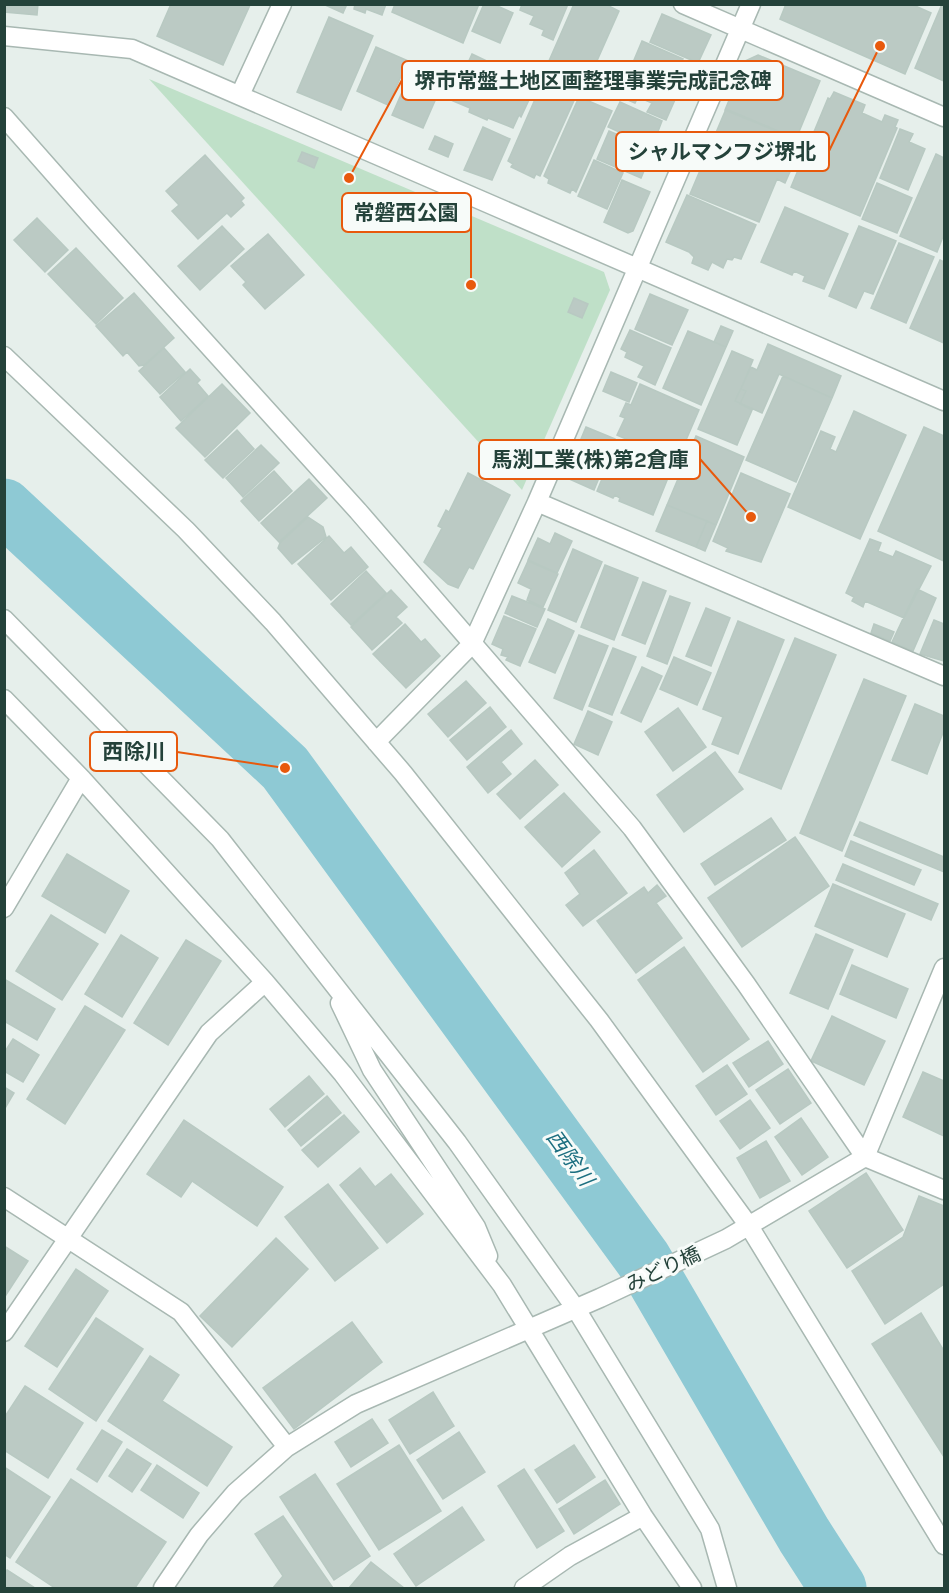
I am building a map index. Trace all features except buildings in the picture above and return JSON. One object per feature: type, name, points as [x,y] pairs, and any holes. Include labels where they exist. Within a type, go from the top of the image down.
[{"type":"street","points":[[240,95],[282,4]]},
{"type":"street","points":[[683,4],[945,117]]},
{"type":"street","points":[[376,742],[472,644],[537,501],[751,4]]},
{"type":"street","points":[[4,36],[132,49],[945,401]]},
{"type":"street","points":[[4,117],[358,511],[632,828],[746,984],[865,1157],[945,1190]]},
{"type":"street","points":[[4,356],[186,530],[273,622],[403,772],[599,1020],[749,1226],[942,1535]]},
{"type":"street","points":[[537,501],[945,675]]},
{"type":"street","points":[[4,619],[220,839],[457,1142],[576,1309],[710,1529],[727,1588]]},
{"type":"street","points":[[4,699],[81,778],[265,982],[343,1074],[502,1286],[643,1516],[692,1588]]},
{"type":"street","points":[[4,908],[81,778]]},
{"type":"street","points":[[865,1157],[945,968]]},
{"type":"street","points":[[325,972],[372,1070],[476,1227],[502,1286]]},
{"type":"street","points":[[4,1332],[209,1033],[265,982]]},
{"type":"street","name":"みどり橋","points":[[163,1588],[199,1535],[234,1493],[287,1447],[356,1404],[576,1309],[726,1239],[865,1157]]},
{"type":"street","points":[[4,1197],[182,1312],[287,1447]]},
{"type":"street","points":[[525,1588],[570,1556],[643,1516]]},
{"type":"green space","points":[[149,79],[604,272],[610,290],[522,490]]},
{"type":"waterway","name":"西除川","points":[[4,507],[285,768],[643,1259],[804,1535],[838,1588]]},
{"type":"place","name":"シャルマンフジ堺北","points":[[880,46]]},
{"type":"place","name":"堺市常盤土地区画整理事業完成記念碑","points":[[349,178]]},
{"type":"place","name":"常磐西公園","points":[[471,285]]},
{"type":"place","name":"馬渕工業(株)第2倉庫","points":[[751,517]]},
{"type":"place","name":"西除川","points":[[285,768]]}]
